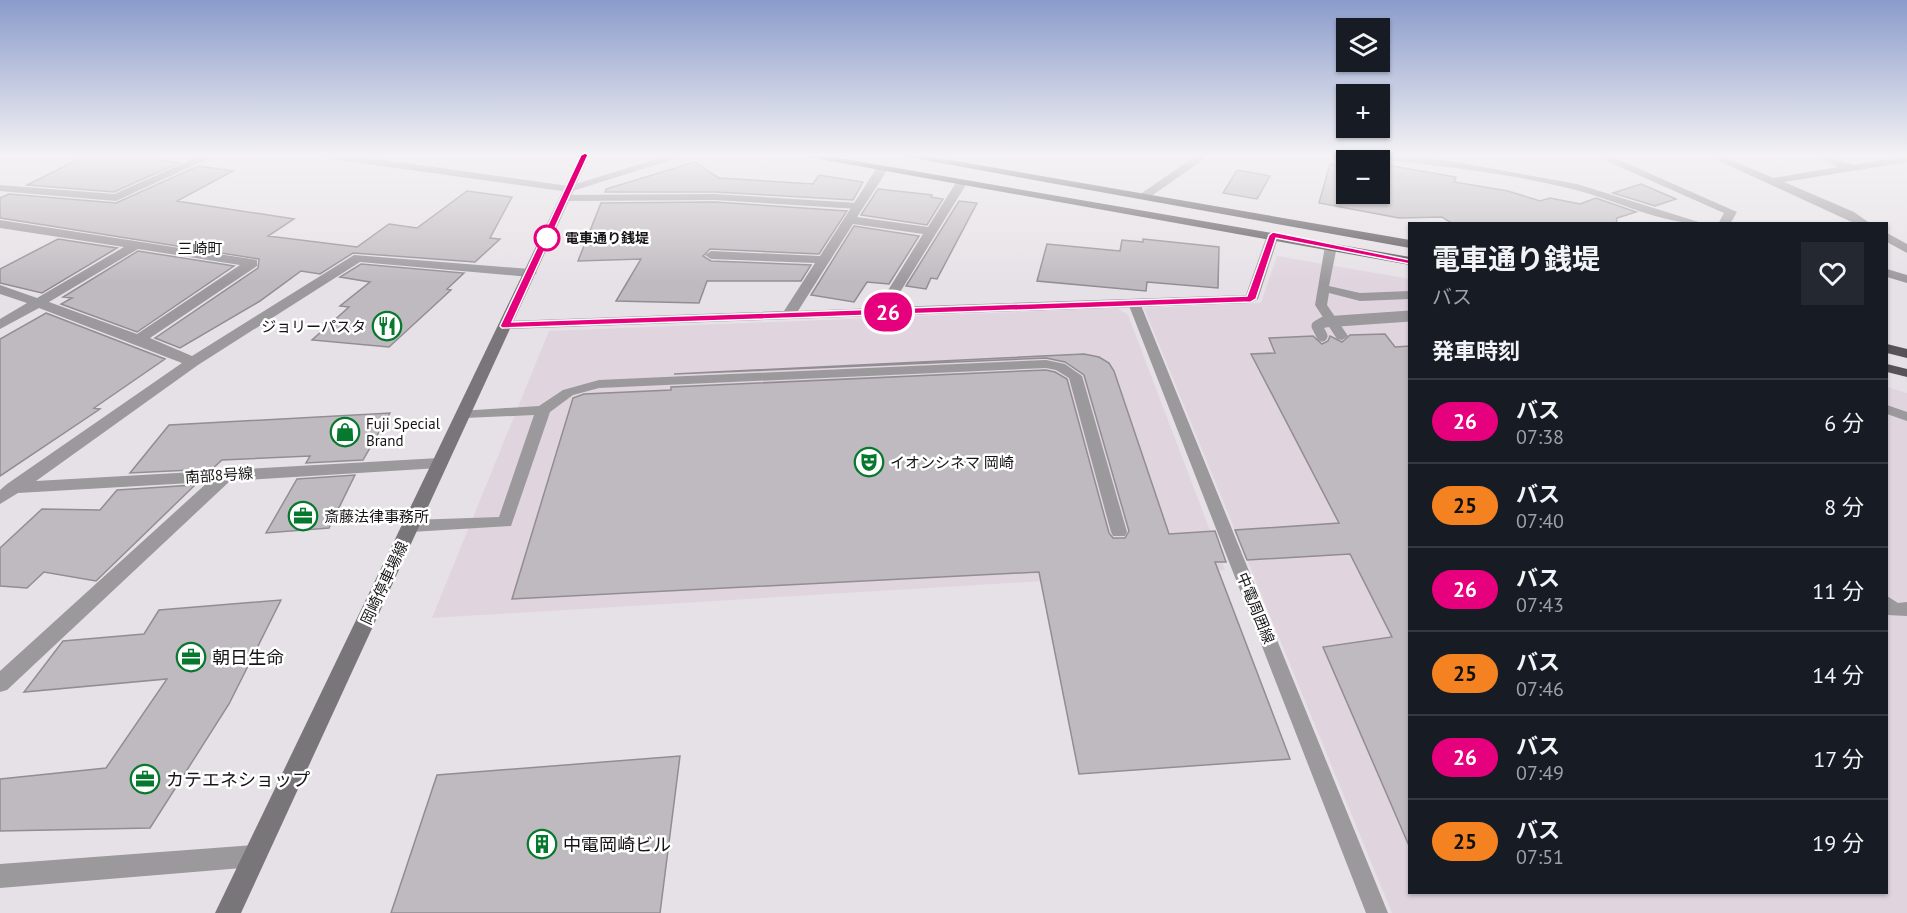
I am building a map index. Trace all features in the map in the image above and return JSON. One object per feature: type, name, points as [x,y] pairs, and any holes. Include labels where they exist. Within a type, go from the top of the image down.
[{"type":"highway","points":[[1049,198],[1273,235],[1408,261]]},
{"type":"highway","points":[[1146,198],[1408,244]]},
{"type":"highway","points":[[1888,348],[1907,354]]},
{"type":"highway","points":[[1888,368],[1907,373]]},
{"type":"main road","name":"岡崎停車場線","points":[[228,913],[566,198]]},
{"type":"street","points":[[788,316],[863,198]]},
{"type":"street","points":[[881,312],[951,198]]},
{"type":"street","points":[[1612,198],[1692,222]]},
{"type":"street","points":[[1697,198],[1731,212],[1725,222]]},
{"type":"street","points":[[1807,198],[1860,222]]},
{"type":"street","points":[[850,220],[929,231]]},
{"type":"street","points":[[0,224],[252,263],[139,339]]},
{"type":"street","points":[[505,326],[1251,299],[1273,235]]},
{"type":"street","points":[[1888,238],[1907,249]]},
{"type":"street","points":[[0,325],[136,245]]},
{"type":"street","points":[[711,255],[825,260]]},
{"type":"street","points":[[4,491],[193,362],[358,258],[530,273]]},
{"type":"street","points":[[1888,273],[1907,279]]},
{"type":"street","points":[[0,289],[139,339],[193,362]]},
{"type":"street","name":"南部8号線","points":[[4,491],[227,474],[439,463]]},
{"type":"street","points":[[0,684],[227,474]]},
{"type":"street","points":[[0,876],[254,856]]},
{"type":"lane","points":[[726,198],[858,206]]},
{"type":"lane","points":[[1331,246],[1322,305],[1342,336]]},
{"type":"lane","points":[[1323,288],[1360,297],[1408,295]]},
{"type":"lane","name":"中電周囲線","points":[[1134,303],[1377,913]]},
{"type":"lane","points":[[1322,336],[1317,326],[1323,322],[1408,316]]},
{"type":"lane","points":[[411,526],[505,522],[543,410],[563,394],[587,386],[1046,364],[1060,367],[1075,376],[1119,532]]},
{"type":"lane","points":[[1888,408],[1907,417]]},
{"type":"lane","points":[[465,414],[543,410]]},
{"type":"lane","points":[[1888,604],[1894,610],[1907,609]]},
{"type":"shaded area","points":[[1277,256],[1408,279],[1408,894],[1888,894],[1888,387],[1907,393],[1907,913],[1392,913],[1144,308],[1261,303]]},
{"type":"shaded area","points":[[1117,308],[1128,315],[1225,570],[432,618],[549,331]]},
{"type":"building","points":[[1,198],[52,198],[116,203],[128,198],[183,198],[177,201],[294,219],[268,236],[357,247],[389,224],[417,228],[458,198],[512,198],[490,238],[500,239],[475,262],[353,253],[320,274],[301,271],[260,301],[180,348],[155,338],[258,268],[259,259],[0,218]]},
{"type":"building","points":[[812,198],[854,198],[853,200]]},
{"type":"building","points":[[872,198],[943,199],[927,225],[861,215]]},
{"type":"building","points":[[1321,198],[1336,198],[1336,204],[1390,204],[1390,198],[1529,198],[1540,201],[1550,198],[1580,204],[1596,198],[1636,212],[1617,218],[1616,222],[1450,222],[1442,217],[1399,218],[1319,203]]},
{"type":"building","points":[[1628,198],[1676,199],[1655,206]]},
{"type":"building","points":[[959,201],[977,203],[937,279],[931,278],[926,289],[906,286]]},
{"type":"building","points":[[715,202],[847,211],[819,254],[710,249],[703,256],[711,261],[811,265],[801,281],[707,281],[699,303],[616,301],[641,259],[578,261],[601,203]]},
{"type":"building","points":[[854,226],[919,236],[889,284],[867,282],[854,302],[811,295]]},
{"type":"building","points":[[58,239],[117,248],[42,293],[0,283],[0,269]]},
{"type":"building","points":[[1143,239],[1219,247],[1218,288],[1147,282],[1146,291],[1037,281],[1047,244],[1120,251],[1122,240],[1143,242]]},
{"type":"building","points":[[138,251],[234,266],[137,332],[61,304],[72,298],[63,297]]},
{"type":"building","points":[[361,264],[464,273],[447,289],[451,290],[389,347],[312,340],[349,307],[340,306],[370,282],[340,277]]},
{"type":"building","points":[[46,313],[165,359],[94,408],[100,409],[0,476],[0,339]]},
{"type":"building","points":[[1385,334],[1395,347],[1408,346],[1408,843],[1323,647],[1392,637],[1350,554],[1247,560],[1235,530],[1339,523],[1251,354],[1275,353],[1269,338],[1313,336],[1322,344],[1328,341],[1330,336],[1342,342],[1350,335]]},
{"type":"building","points":[[1084,354],[1099,357],[1109,363],[1114,371],[1169,534],[1215,531],[1226,562],[1215,562],[1290,759],[1079,774],[1039,572],[512,599],[573,398],[584,394],[671,390],[671,387],[1046,370],[1055,372],[1067,379],[1109,533],[1113,538],[1125,538],[1129,531],[1084,375],[1065,362],[1046,358],[674,374]]},
{"type":"building","points":[[390,413],[363,460],[306,463],[310,456],[222,460],[212,469],[130,473],[169,425]]},
{"type":"building","points":[[355,475],[329,528],[266,533],[297,479]]},
{"type":"building","points":[[195,485],[96,581],[44,572],[27,588],[0,586],[0,548],[42,509],[100,510],[117,490]]},
{"type":"building","points":[[281,600],[229,704],[150,828],[0,831],[0,779],[106,768],[167,679],[24,692],[63,641],[144,634],[159,610]]},
{"type":"building","name":"中電岡崎ビル","points":[[680,756],[660,913],[391,913],[437,775]]},
{"type":"bus line","name":"26","points":[[567,198],[505,326],[1251,299],[1273,235],[1408,261]]},
{"type":"place","name":"電車通り銭堤","points":[[547,238]]},
{"type":"place","name":"ジョリーパスタ","points":[[387,326]]},
{"type":"place","name":"Fuji Special Brand","points":[[345,432]]},
{"type":"place","name":"イオンシネマ 岡崎","points":[[869,462]]},
{"type":"place","name":"斎藤法律事務所","points":[[303,516]]},
{"type":"place","name":"朝日生命","points":[[191,657]]},
{"type":"place","name":"カテエネショップ","points":[[145,779]]},
{"type":"place","name":"中電岡崎ビル","points":[[542,844]]},
{"type":"district","name":"三崎町","points":[[200,248]]}]
